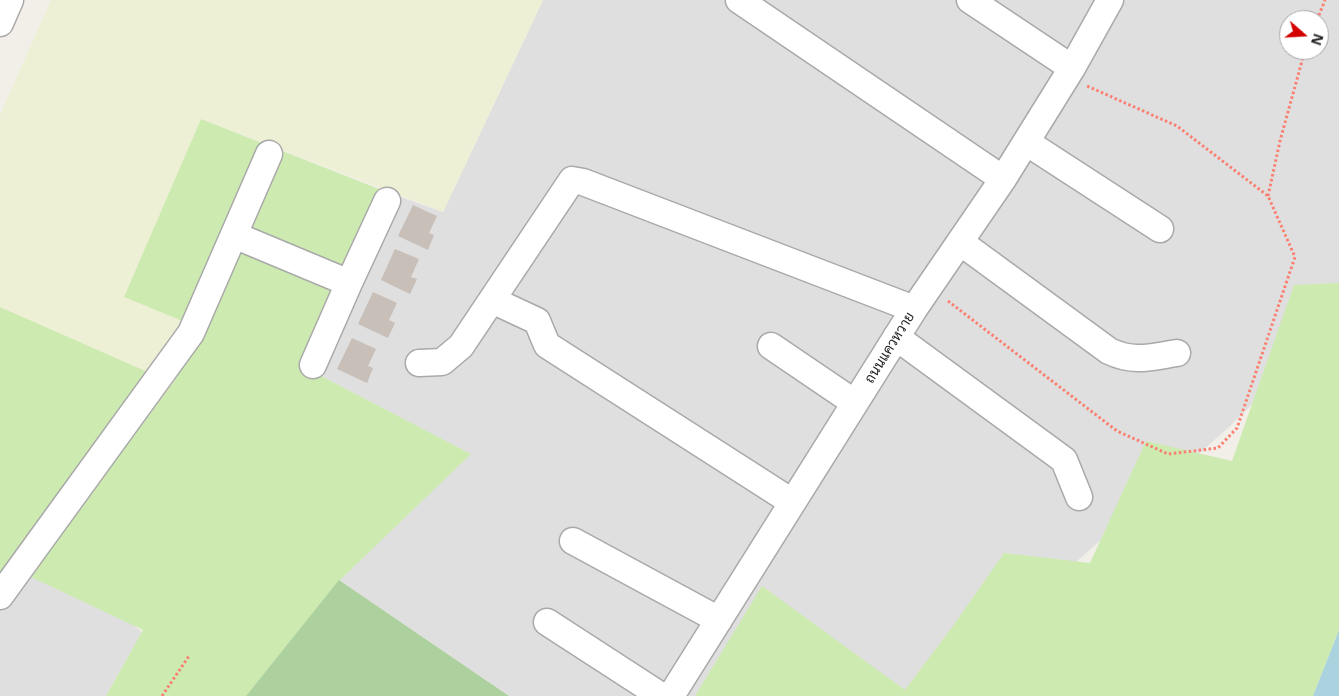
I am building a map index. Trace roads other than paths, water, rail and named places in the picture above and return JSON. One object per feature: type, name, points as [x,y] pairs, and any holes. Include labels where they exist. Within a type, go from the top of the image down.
[{"type":"street","points":[[0,23],[10,0]]},
{"type":"street","points":[[970,0],[1069,72]]},
{"type":"street","name":"ถนนแควหวาย","points":[[671,696],[896,337],[1003,179],[1069,72],[1110,0]]},
{"type":"street","points":[[746,2],[1003,179]]},
{"type":"street","points":[[1026,142],[1160,229]]},
{"type":"street","points":[[0,596],[191,333],[269,154]]},
{"type":"street","points":[[419,364],[442,362],[461,346],[572,180],[583,182],[914,309]]},
{"type":"street","points":[[313,365],[387,201]]},
{"type":"street","points":[[234,235],[349,283]]},
{"type":"street","points":[[960,242],[1109,351],[1121,357],[1134,359],[1178,353]]},
{"type":"street","points":[[492,300],[537,322],[547,345],[792,502]]},
{"type":"street","points":[[896,337],[1064,460],[1079,497]]},
{"type":"street","points":[[771,346],[855,403]]},
{"type":"street","points":[[573,541],[719,620]]},
{"type":"street","points":[[547,622],[661,696]]},
{"type":"water","points":[[1339,630],[1339,696],[1313,696]]}]
